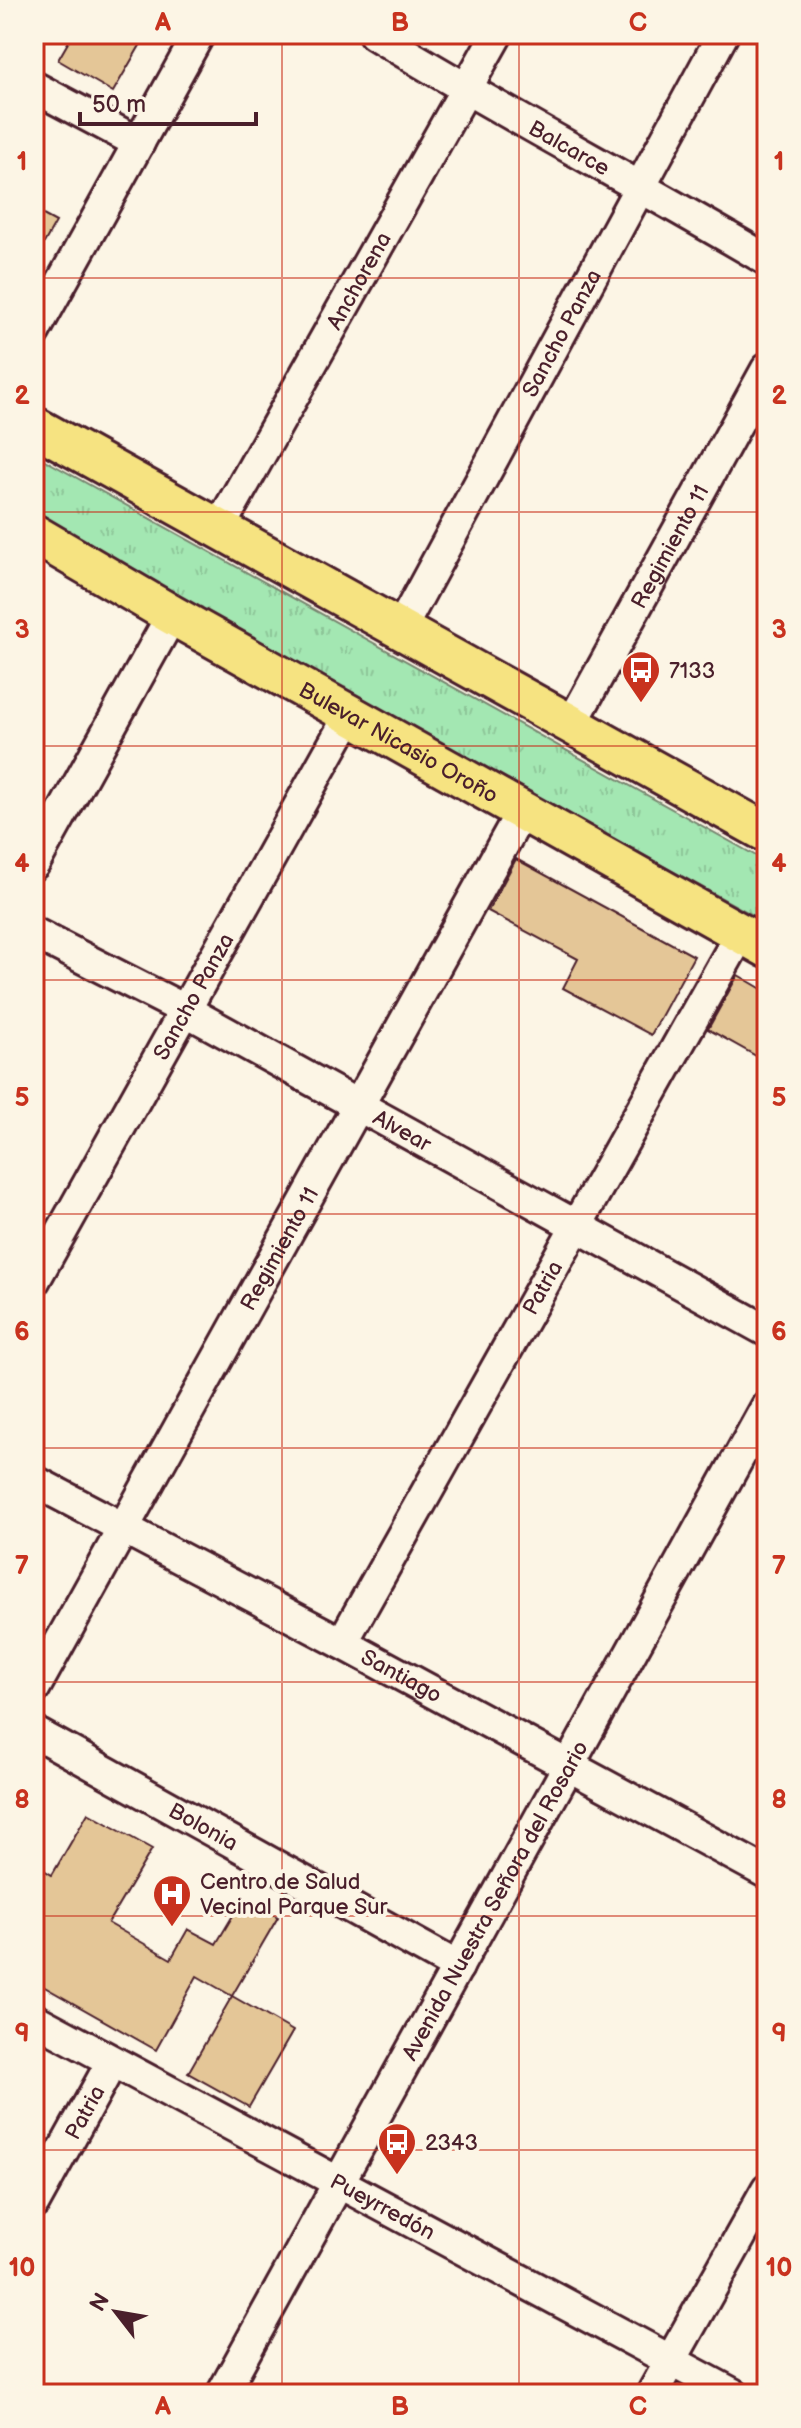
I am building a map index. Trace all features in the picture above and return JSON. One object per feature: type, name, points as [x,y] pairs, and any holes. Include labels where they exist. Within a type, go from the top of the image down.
[{"type":"main road","points":[[34,426],[767,833]]},
{"type":"main road","name":"Bulevar Nicasio Oroño","points":[[34,534],[172,615],[754,940]]},
{"type":"street","points":[[34,332],[199,34]]},
{"type":"street","name":"Balcarce","points":[[374,34],[466,90],[640,185],[767,260]]},
{"type":"street","name":"Anchorena","points":[[219,528],[497,34]]},
{"type":"street","name":"Sancho Panza","points":[[400,630],[723,34]]},
{"type":"street","points":[[34,87],[139,143]]},
{"type":"street","name":"Regimiento 11","points":[[571,725],[767,369]]},
{"type":"street","points":[[34,864],[172,615]]},
{"type":"street","name":"Sancho Panza","points":[[34,1281],[351,713]]},
{"type":"street","name":"Regimiento 11","points":[[34,1689],[523,809]]},
{"type":"street","name":"Alvear","points":[[34,933],[185,1010],[767,1331]]},
{"type":"street","name":"Patria","points":[[342,1643],[576,1226],[754,940]]},
{"type":"street","name":"Avenida Nuestra Señora del Rosario","points":[[222,2394],[767,1406]]},
{"type":"street","name":"Santiago","points":[[34,1481],[767,1873]]},
{"type":"street","name":"Bolonia","points":[[34,1732],[458,1967]]},
{"type":"street","name":"Pueyrredón","points":[[34,2019],[733,2394]]},
{"type":"street","name":"Patria","points":[[34,2203],[112,2062]]},
{"type":"street","points":[[652,2394],[767,2189]]},
{"type":"green space","points":[[34,454],[767,862],[767,923],[34,520]]},
{"type":"building","points":[[73,34],[129,34],[142,42],[113,92],[58,60]]},
{"type":"building","points":[[34,210],[56,222],[34,261]]},
{"type":"building","points":[[516,859],[694,956],[651,1035],[563,988],[578,959],[488,911]]},
{"type":"building","points":[[738,975],[767,992],[767,1062],[708,1029]]},
{"type":"building","points":[[88,1813],[152,1849],[108,1923],[171,1959],[188,1929],[216,1944],[244,1897],[278,1917],[232,1996],[197,1976],[156,2050],[34,1981],[34,1864],[52,1875]]},
{"type":"building","points":[[232,1996],[293,2031],[249,2107],[188,2073]]},
{"type":"place","name":"7133","points":[[641,704]]},
{"type":"place","name":"Centro de Salud Vecinal Parque Sur","points":[[172,1928]]},
{"type":"place","name":"2343","points":[[397,2176]]}]
